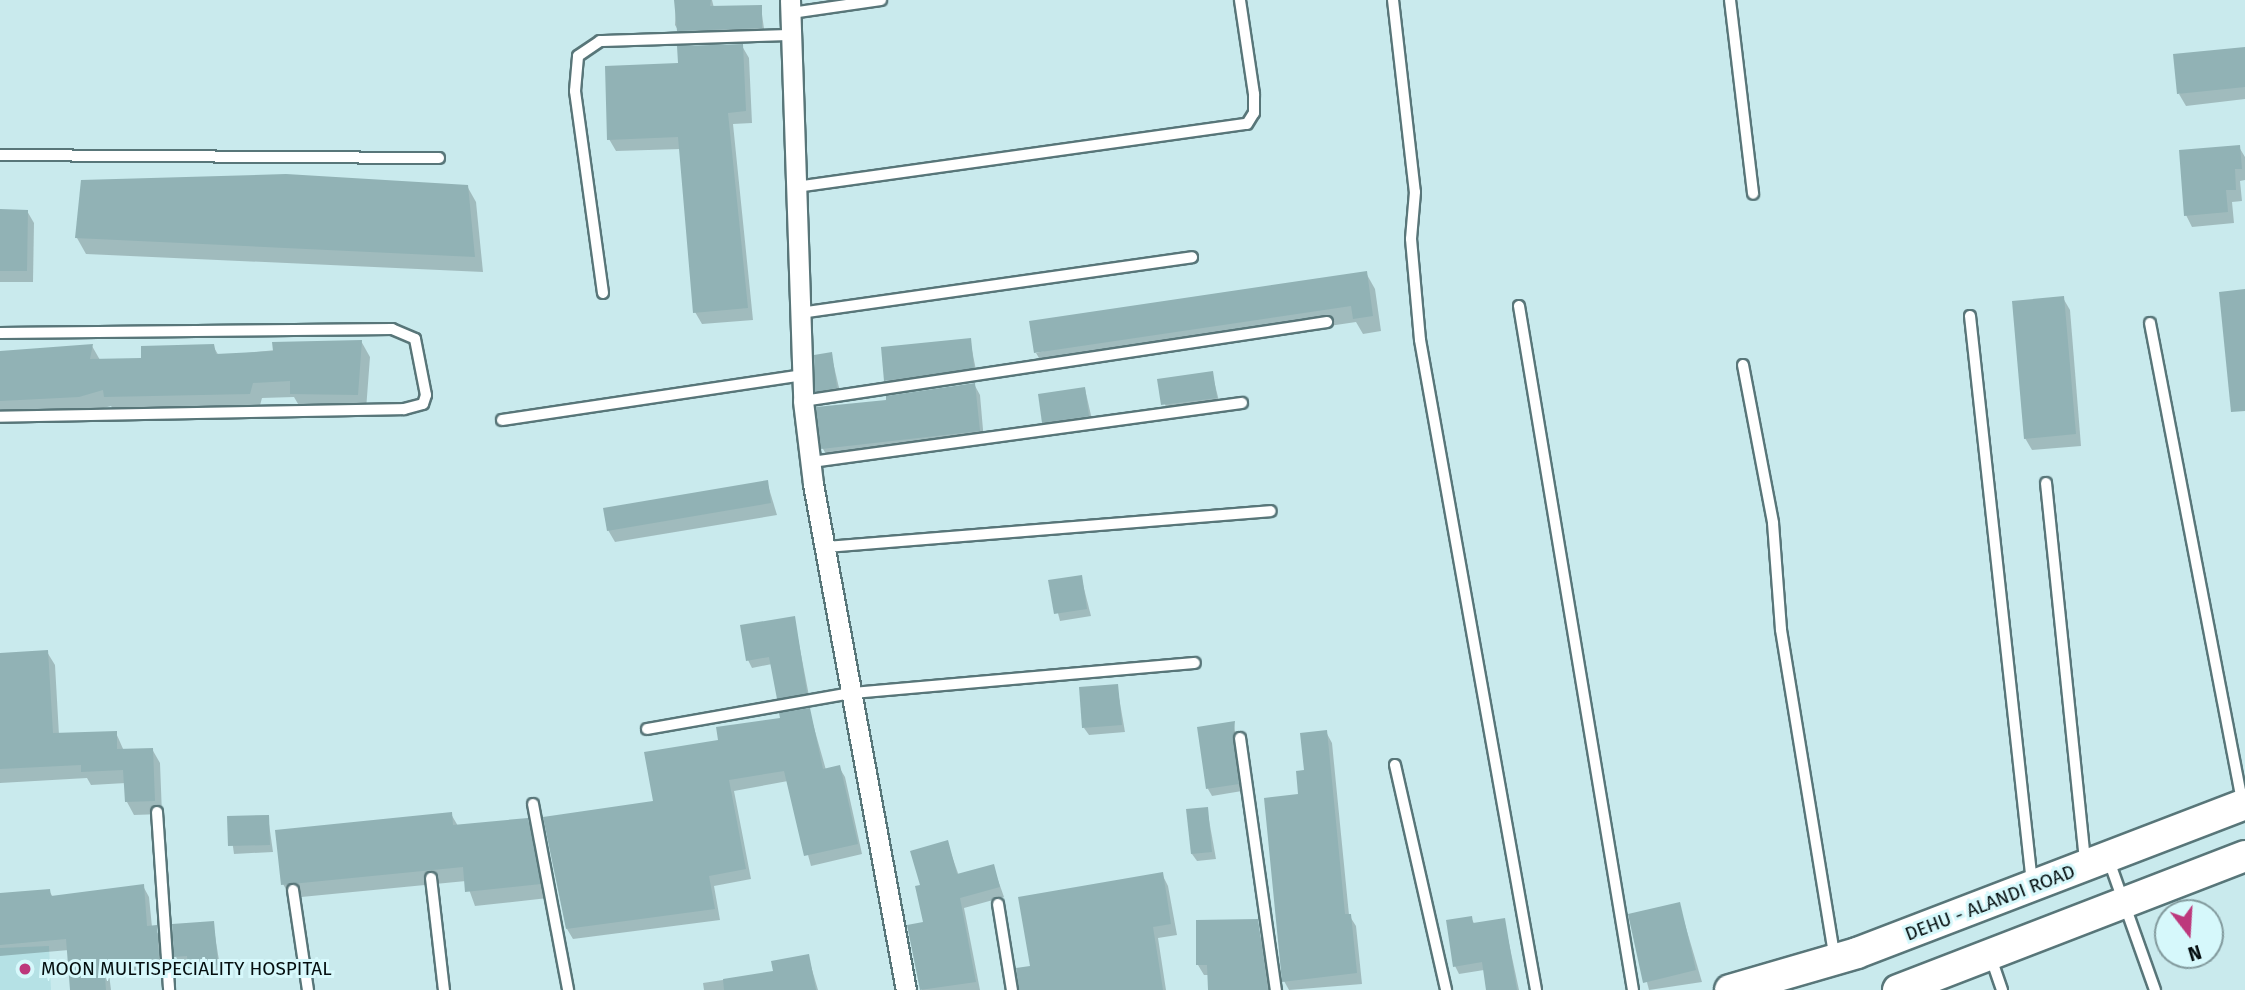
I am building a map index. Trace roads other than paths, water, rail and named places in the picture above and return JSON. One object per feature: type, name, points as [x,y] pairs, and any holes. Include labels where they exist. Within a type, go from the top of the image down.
[{"type":"main road","name":"DEHU - ALANDI ROAD","points":[[1730,990],[1835,960],[2244,805]]},
{"type":"main road","points":[[1898,990],[2245,856]]},
{"type":"street","points":[[790,6],[803,401],[825,547],[906,990]]},
{"type":"lane","points":[[790,6],[881,0]]},
{"type":"lane","points":[[796,187],[1247,124],[1254,113],[1254,94],[1240,0]]},
{"type":"lane","points":[[1393,0],[1415,192],[1411,239],[1420,340],[1536,990]]},
{"type":"lane","points":[[1730,0],[1752,194]]},
{"type":"lane","points":[[603,293],[575,91],[578,56],[600,41],[792,36]]},
{"type":"lane","points":[[0,155],[439,159]]},
{"type":"lane","points":[[800,313],[1192,257]]},
{"type":"lane","points":[[1519,306],[1633,990]]},
{"type":"lane","points":[[1970,316],[2033,887]]},
{"type":"lane","points":[[803,401],[1327,321]]},
{"type":"lane","points":[[2150,323],[2244,805]]},
{"type":"lane","points":[[0,333],[392,329],[415,339],[426,395],[423,404],[404,409],[0,417]]},
{"type":"lane","points":[[1743,365],[1773,523],[1780,620],[1835,960]]},
{"type":"lane","points":[[502,420],[803,375]]},
{"type":"lane","points":[[811,462],[1242,403]]},
{"type":"lane","points":[[2046,483],[2097,862],[2125,903],[2155,990]]},
{"type":"lane","points":[[825,547],[1271,511]]},
{"type":"lane","points":[[647,729],[852,693],[1195,663]]},
{"type":"lane","points":[[1240,738],[1276,990]]},
{"type":"lane","points":[[1395,765],[1446,990]]},
{"type":"lane","points":[[533,804],[568,990]]},
{"type":"lane","points":[[157,813],[169,990]]},
{"type":"lane","points":[[431,878],[444,990]]},
{"type":"lane","points":[[293,890],[308,990]]},
{"type":"lane","points":[[998,904],[1012,990]]},
{"type":"lane","points":[[1990,956],[2002,990]]},
{"type":"place","name":"MOON MULTISPECIALITY HOSPITAL","points":[[25,969]]}]
